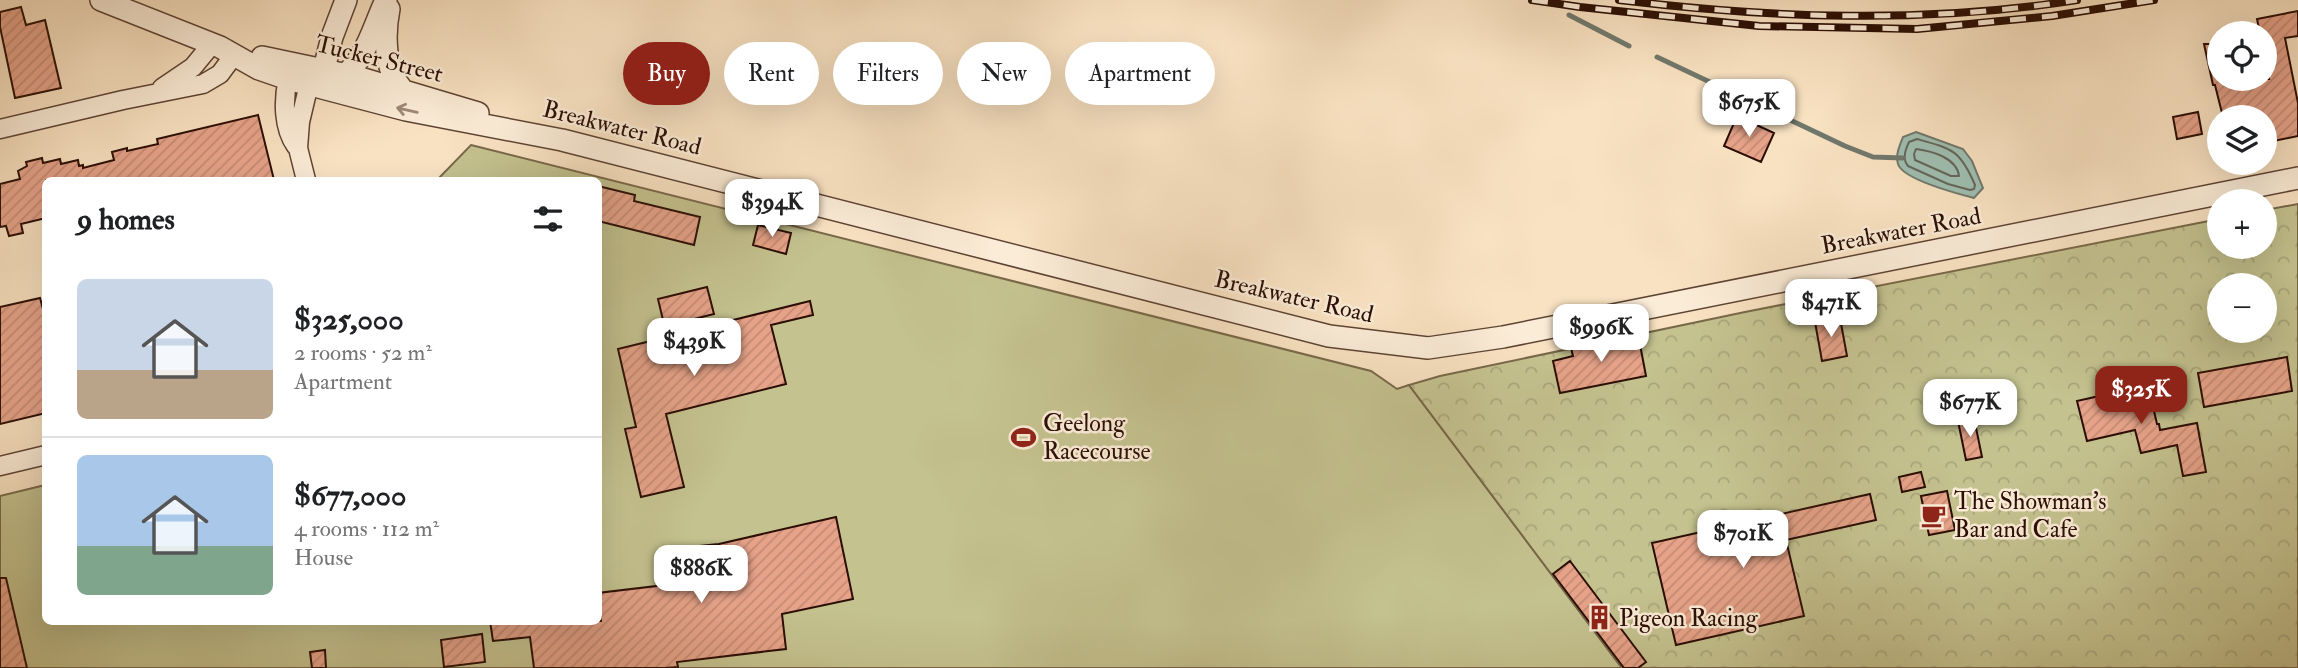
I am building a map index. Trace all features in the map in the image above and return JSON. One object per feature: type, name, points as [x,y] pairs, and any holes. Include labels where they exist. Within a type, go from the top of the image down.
[{"type":"street","name":"Tucker Street","points":[[101,0],[226,49],[309,77],[345,75],[402,89],[444,110],[522,131]]},
{"type":"street","points":[[305,177],[298,148],[309,77],[346,0]]},
{"type":"street","points":[[345,75],[359,59],[389,0]]},
{"type":"street","points":[[389,0],[386,41],[392,73],[402,89]]},
{"type":"street","points":[[157,92],[193,67],[226,49]]},
{"type":"street","points":[[0,129],[214,79],[226,49]]},
{"type":"street","points":[[309,77],[444,110]]},
{"type":"street","name":"Breakwater Road","points":[[522,131],[1329,335],[1428,348],[1503,337],[2298,178]]},
{"type":"street","points":[[0,466],[42,457]]},
{"type":"green space","name":"Geelong Racecourse","points":[[471,145],[598,177],[440,177]]},
{"type":"green space","name":"Geelong Racecourse","points":[[602,178],[1371,371],[1397,389],[1409,385],[1622,668],[0,668],[0,496],[42,486],[42,625],[602,625]]},
{"type":"green space","points":[[2298,204],[2298,668],[1622,668],[1409,385],[1440,376],[1745,312],[2207,221],[2207,259],[2277,259],[2277,208]]},
{"type":"water","points":[[1916,132],[1963,149],[1972,161],[1983,188],[1974,198],[1920,181],[1902,170],[1897,154],[1903,137]]},
{"type":"building","points":[[21,7],[26,25],[45,20],[61,88],[15,98],[0,27],[0,12]]},
{"type":"building","points":[[2298,11],[2298,36],[2285,38],[2298,103],[2298,136],[2277,140],[2277,105],[2220,105],[2216,91],[2277,91],[2277,21],[2257,19]]},
{"type":"building","points":[[2198,112],[2202,134],[2177,139],[2173,117]]},
{"type":"building","points":[[258,115],[273,177],[42,177],[42,219],[21,224],[23,233],[9,236],[6,226],[0,227],[0,184],[20,179],[18,171],[27,166],[26,162],[42,158],[43,163],[60,159],[61,164],[78,160],[79,166],[83,165],[83,168],[114,160],[112,152],[158,144],[157,139]]},
{"type":"building","points":[[1737,116],[1774,133],[1761,162],[1724,146]]},
{"type":"building","points":[[602,187],[635,195],[634,201],[700,217],[694,245],[602,222]]},
{"type":"building","points":[[758,225],[791,233],[786,254],[753,245]]},
{"type":"building","points":[[707,287],[714,314],[682,322],[690,353],[726,344],[721,323],[810,301],[813,315],[771,325],[786,384],[666,414],[684,487],[641,497],[625,429],[636,427],[618,349],[667,337],[658,299]]},
{"type":"building","points":[[40,298],[42,305],[42,414],[0,424],[0,307]]},
{"type":"building","points":[[1840,318],[1847,356],[1822,361],[1815,322]]},
{"type":"building","points":[[1638,334],[1646,376],[1560,393],[1553,361],[1573,356],[1571,348]]},
{"type":"building","points":[[2287,357],[2292,391],[2204,407],[2198,373]]},
{"type":"building","points":[[2148,385],[2160,430],[2197,423],[2206,472],[2183,476],[2177,445],[2141,453],[2135,430],[2087,441],[2077,401]]},
{"type":"building","points":[[1974,418],[1982,457],[1966,460],[1958,421]]},
{"type":"building","points":[[1921,472],[1925,487],[1902,492],[1899,477]]},
{"type":"building","points":[[1947,491],[1955,530],[1929,535],[1921,496]]},
{"type":"building","points":[[1870,494],[1876,520],[1786,540],[1804,616],[1676,645],[1652,543]]},
{"type":"building","points":[[836,517],[853,599],[782,614],[786,649],[677,662],[678,667],[534,668],[530,637],[493,641],[491,625],[602,625],[602,593],[673,584],[670,549],[719,544]]},
{"type":"building","name":"Pigeon Racing","points":[[1570,561],[1646,662],[1638,668],[1624,668],[1553,574]]},
{"type":"building","points":[[0,578],[6,578],[27,668],[0,668]]},
{"type":"building","points":[[482,634],[485,662],[444,667],[441,640]]},
{"type":"building","points":[[325,650],[326,668],[312,668],[310,652]]},
{"type":"waterway","points":[[1569,15],[1629,46]]},
{"type":"waterway","points":[[1657,57],[1845,146],[1873,157],[1903,158]]},
{"type":"railway","points":[[1532,0],[1759,26],[1917,29],[2052,16],[2154,0]]},
{"type":"railway","points":[[1619,0],[1733,11],[1848,16],[1963,13],[2077,0]]},
{"type":"place","name":"Geelong Racecourse","points":[[1023,437]]},
{"type":"place","name":"The Showman's Bar and Cafe","points":[[1934,515]]},
{"type":"place","name":"Pigeon Racing","points":[[1599,618]]}]
